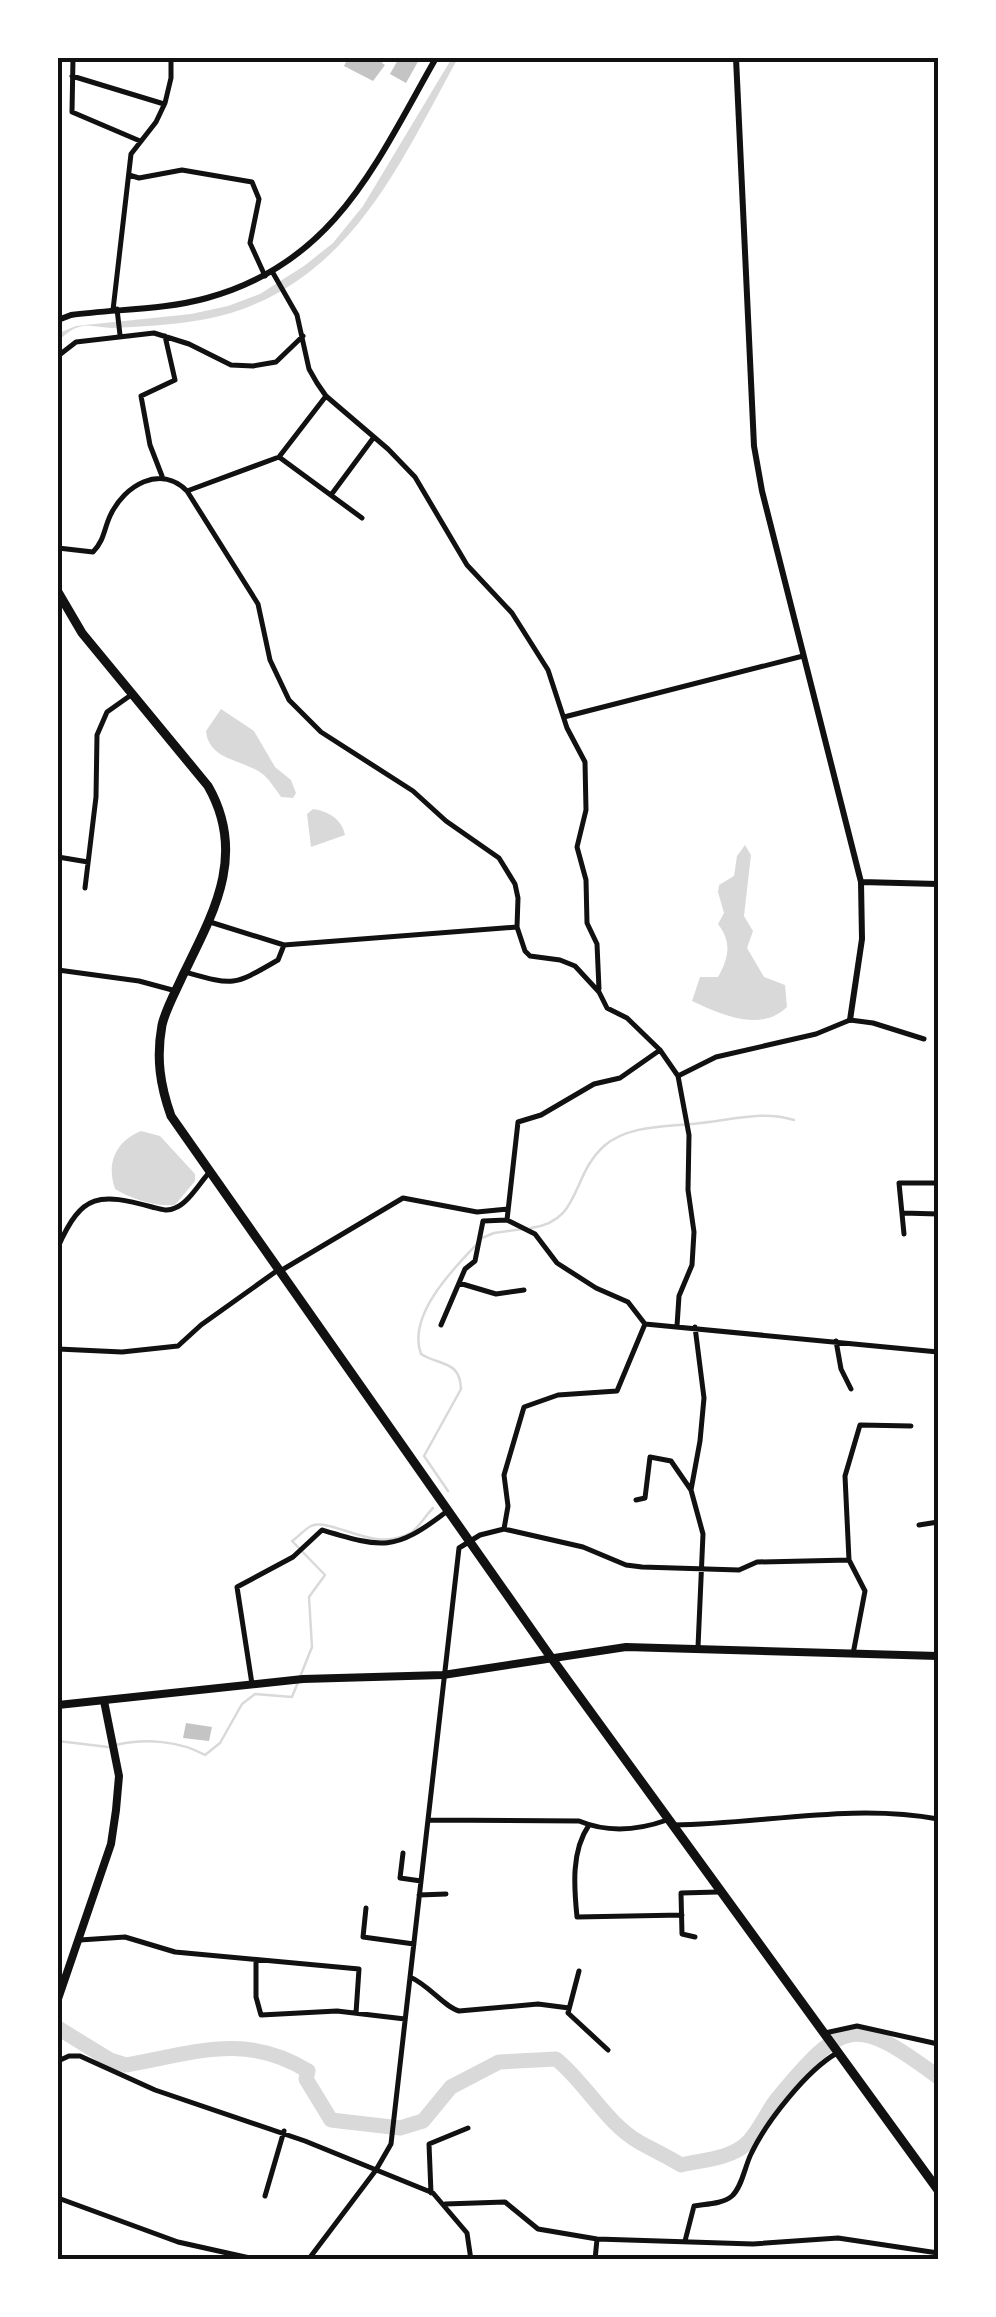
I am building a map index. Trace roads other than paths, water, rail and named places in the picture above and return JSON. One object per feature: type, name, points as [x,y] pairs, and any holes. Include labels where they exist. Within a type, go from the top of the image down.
[{"type":"highway","points":[[58,592],[82,634],[208,786],[219,805],[226,860],[220,897],[163,1022],[159,1081],[171,1116],[208,1174],[550,1656],[938,2190]]},
{"type":"main road","points":[[58,1705],[299,1679],[443,1675],[626,1647],[938,1656]]},
{"type":"main road","points":[[58,1999],[111,1844],[119,1776],[104,1701]]},
{"type":"street","points":[[73,58],[75,115],[140,141]]},
{"type":"street","points":[[120,333],[116,311],[132,154],[164,104],[171,78],[169,58]]},
{"type":"street","points":[[58,320],[71,315],[208,298],[271,276],[312,245],[358,193],[436,58]]},
{"type":"street","points":[[736,58],[754,448],[861,882],[862,939],[850,1020]]},
{"type":"street","points":[[72,76],[164,104]]},
{"type":"street","points":[[129,175],[139,178],[182,170],[252,182],[259,198],[250,244],[297,315],[309,368],[326,396],[415,477],[467,564],[512,613],[548,670],[585,762],[586,810],[577,847],[586,880],[587,924],[596,944],[599,992]]},
{"type":"street","points":[[58,356],[76,342],[120,333],[154,333],[231,364],[254,366],[276,362],[303,336]]},
{"type":"street","points":[[162,476],[150,445],[140,396],[175,380],[166,336]]},
{"type":"street","points":[[187,491],[279,457],[326,396]]},
{"type":"street","points":[[331,495],[374,436]]},
{"type":"street","points":[[279,457],[362,518]]},
{"type":"street","points":[[58,548],[94,552],[118,503],[144,481],[162,476],[178,481],[258,604],[270,660],[289,700],[330,738],[413,791],[446,822],[499,858],[515,884],[520,943],[530,956],[575,966],[599,992],[607,1008],[627,1018],[660,1050],[678,1076],[689,1135],[692,1265],[679,1296],[677,1326]]},
{"type":"street","points":[[564,717],[804,656]]},
{"type":"street","points":[[85,888],[96,796],[97,735],[107,712],[131,695]]},
{"type":"street","points":[[58,858],[88,862]]},
{"type":"street","points":[[861,882],[938,884]]},
{"type":"street","points":[[209,922],[284,945],[517,926]]},
{"type":"street","points":[[185,972],[225,984],[245,979],[278,960],[284,945]]},
{"type":"street","points":[[58,970],[139,981],[176,991]]},
{"type":"street","points":[[678,1076],[716,1057],[816,1034],[850,1020],[924,1039]]},
{"type":"street","points":[[507,1220],[518,1122],[541,1115],[594,1084],[620,1078],[660,1050]]},
{"type":"street","points":[[58,1247],[83,1208],[96,1200],[113,1196],[166,1211],[178,1208],[208,1174]]},
{"type":"street","points":[[904,1234],[899,1184],[938,1183]]},
{"type":"street","points":[[58,1349],[122,1352],[178,1346],[200,1325],[279,1271],[403,1198],[477,1212],[508,1210]]},
{"type":"street","points":[[903,1213],[938,1214]]},
{"type":"street","points":[[441,1325],[466,1268],[475,1262],[484,1221],[507,1220],[535,1234],[556,1263],[628,1302],[645,1324],[938,1352]]},
{"type":"street","points":[[458,1283],[496,1294],[524,1290]]},
{"type":"street","points":[[504,1529],[508,1506],[504,1475],[524,1407],[558,1395],[617,1390],[645,1324]]},
{"type":"street","points":[[691,1490],[704,1398],[695,1327]]},
{"type":"street","points":[[836,1341],[841,1369],[851,1390]]},
{"type":"street","points":[[853,1654],[864,1591],[849,1560],[845,1476],[860,1425],[911,1426]]},
{"type":"street","points":[[636,1500],[645,1498],[650,1458],[671,1461],[691,1490],[703,1534],[698,1648]]},
{"type":"street","points":[[252,1684],[237,1588],[322,1530],[366,1544],[389,1545],[424,1529],[447,1510]]},
{"type":"street","points":[[919,1525],[938,1522]]},
{"type":"street","points":[[308,2260],[376,2170],[390,2144],[460,1548],[468,1541],[504,1529],[583,1547],[626,1565],[703,1571],[739,1570],[757,1562],[849,1560]]},
{"type":"street","points":[[428,1820],[579,1822],[642,1829],[672,1821],[728,1824],[792,1816],[894,1814],[938,1818]]},
{"type":"street","points":[[589,1826],[578,1853],[574,1892],[577,1917],[682,1915]]},
{"type":"street","points":[[403,1853],[400,1878],[421,1881]]},
{"type":"street","points":[[695,1938],[682,1934],[681,1893],[723,1892]]},
{"type":"street","points":[[420,1895],[446,1894]]},
{"type":"street","points":[[366,1908],[363,1937],[414,1944]]},
{"type":"street","points":[[77,1940],[125,1938],[174,1952],[359,1968],[356,2013]]},
{"type":"street","points":[[256,1960],[256,1997],[261,2014],[356,2013],[405,2020]]},
{"type":"street","points":[[578,1971],[568,2013],[608,2050]]},
{"type":"street","points":[[410,1977],[425,1984],[459,2012],[538,2004],[569,2008]]},
{"type":"street","points":[[826,2034],[857,2026],[938,2044]]},
{"type":"street","points":[[684,2241],[694,2206],[724,2201],[734,2195],[752,2151],[766,2131],[823,2060],[837,2051]]},
{"type":"street","points":[[58,2061],[80,2056],[155,2090],[284,2133],[431,2193],[467,2232],[471,2260]]},
{"type":"street","points":[[431,2193],[430,2144],[468,2128]]},
{"type":"street","points":[[264,2196],[284,2133]]},
{"type":"street","points":[[58,2198],[178,2242],[259,2260]]},
{"type":"street","points":[[444,2204],[504,2202],[538,2229],[597,2239],[753,2244],[838,2238],[938,2253]]},
{"type":"street","points":[[595,2260],[597,2239]]},
{"type":"waterway","points":[[531,1228],[559,1217],[593,1158],[625,1134],[748,1117],[794,1120]]},
{"type":"waterway","points":[[482,1238],[523,1229]]},
{"type":"waterway","points":[[448,1491],[424,1456],[461,1389],[460,1380],[453,1368],[421,1354],[418,1339],[420,1324],[434,1294],[477,1244]]},
{"type":"waterway","points":[[116,1745],[162,1742],[205,1755],[220,1743],[242,1704],[255,1694],[292,1697],[312,1647],[309,1597],[325,1575],[292,1541],[311,1526],[320,1525],[369,1538],[398,1538],[415,1530],[433,1508]]},
{"type":"waterway","points":[[58,1741],[108,1747]]},
{"type":"waterway","points":[[58,2028],[110,2060],[126,2065],[197,2051],[263,2052],[308,2071],[306,2079],[331,2120],[400,2128],[423,2121],[451,2087],[499,2062],[556,2059],[627,2134],[681,2165],[724,2156],[746,2144],[777,2099],[818,2053],[851,2035],[887,2043],[938,2077]]}]
